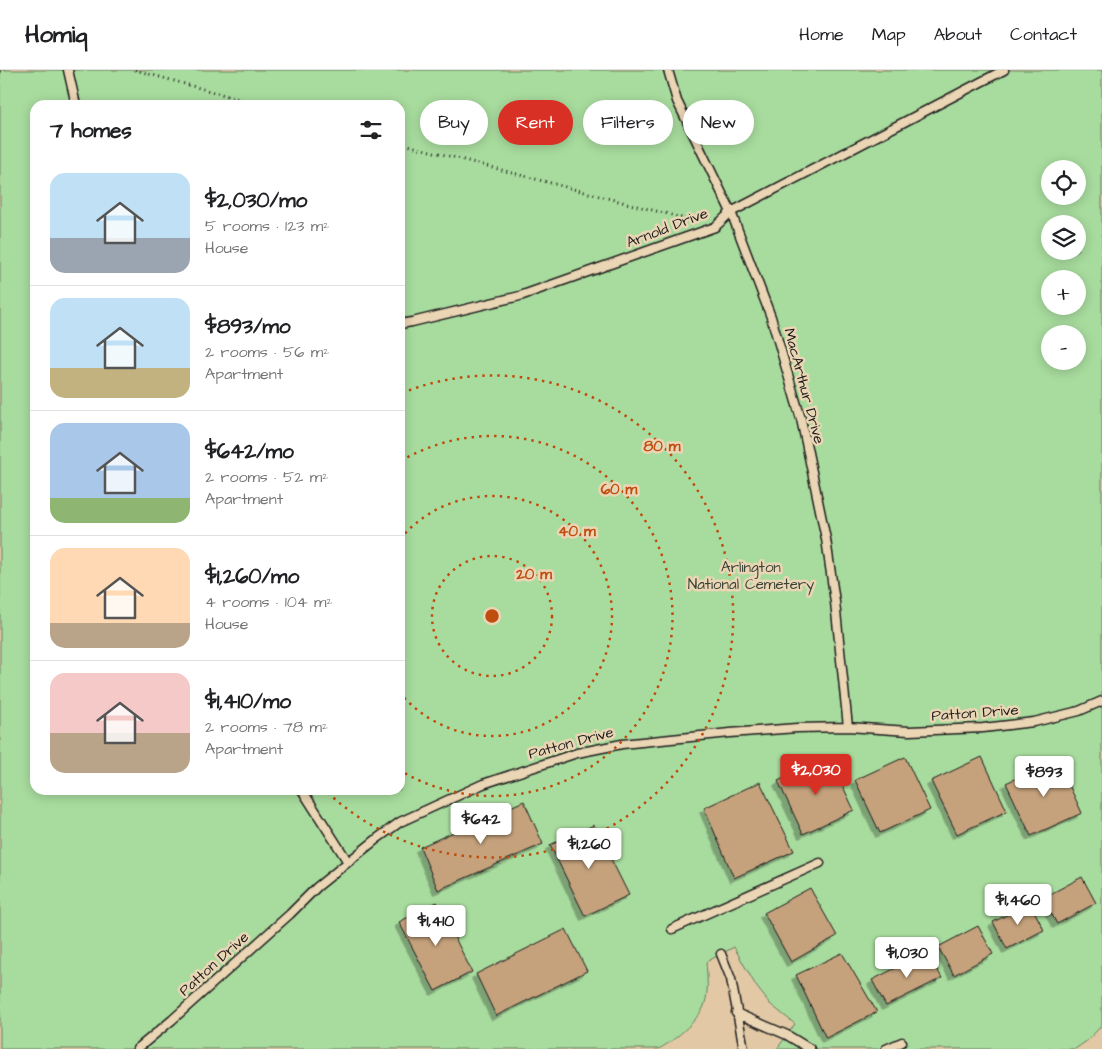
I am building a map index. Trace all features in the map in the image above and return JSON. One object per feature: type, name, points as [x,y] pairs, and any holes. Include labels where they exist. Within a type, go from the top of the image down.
[{"type":"lane","points":[[68,70],[75,100]]},
{"type":"lane","name":"MacArthur Drive","points":[[668,70],[677,101],[731,212],[770,317],[801,419],[827,548],[835,602],[848,727]]},
{"type":"lane","name":"Arnold Drive","points":[[405,323],[520,296],[715,227],[731,212],[1004,70]]},
{"type":"lane","name":"Patton Drive","points":[[137,1049],[290,914],[317,887],[400,822],[483,784],[577,753],[622,744],[730,733],[848,727],[909,731],[983,728],[1034,722],[1079,710],[1102,700]]},
{"type":"lane","points":[[305,795],[348,862]]},
{"type":"lane","points":[[672,929],[820,863]]},
{"type":"lane","points":[[721,954],[731,979],[744,1049]]},
{"type":"lane","points":[[736,1013],[787,1035],[810,1049]]},
{"type":"lane","points":[[886,1049],[902,1042]]},
{"type":"path","points":[[0,72],[5,70]]},
{"type":"path","points":[[135,70],[242,100]]},
{"type":"path","points":[[405,144],[715,227]]},
{"type":"green space","name":"Arlington National Cemetery","points":[[0,70],[1102,70],[1102,1025],[1088,1040],[1075,1049],[777,1049],[795,1024],[770,1004],[756,986],[734,947],[706,962],[707,996],[704,1006],[697,1018],[684,1031],[658,1049],[0,1049]]},
{"type":"building","points":[[829,757],[854,810],[803,834],[778,781]]},
{"type":"building","points":[[905,757],[930,810],[880,833],[855,780]]},
{"type":"building","points":[[982,757],[1007,811],[957,834],[931,781]]},
{"type":"building","points":[[1057,759],[1082,813],[1031,836],[1006,783]]},
{"type":"building","points":[[760,782],[794,851],[734,878],[704,808]]},
{"type":"building","points":[[524,801],[543,844],[438,890],[420,847]]},
{"type":"building","points":[[594,825],[629,895],[585,916],[550,845]]},
{"type":"building","points":[[1082,877],[1096,903],[1057,924],[1043,898]]},
{"type":"building","points":[[810,888],[837,936],[791,962],[764,913]]},
{"type":"building","points":[[437,902],[472,972],[435,991],[399,922]]},
{"type":"building","points":[[1030,903],[1044,930],[1007,949],[993,922]]},
{"type":"building","points":[[978,926],[993,954],[954,975],[938,947]]},
{"type":"building","points":[[566,929],[587,971],[496,1016],[476,974]]},
{"type":"building","points":[[927,952],[942,978],[886,1006],[872,980]]},
{"type":"building","points":[[842,953],[877,1012],[826,1038],[796,975]]}]
